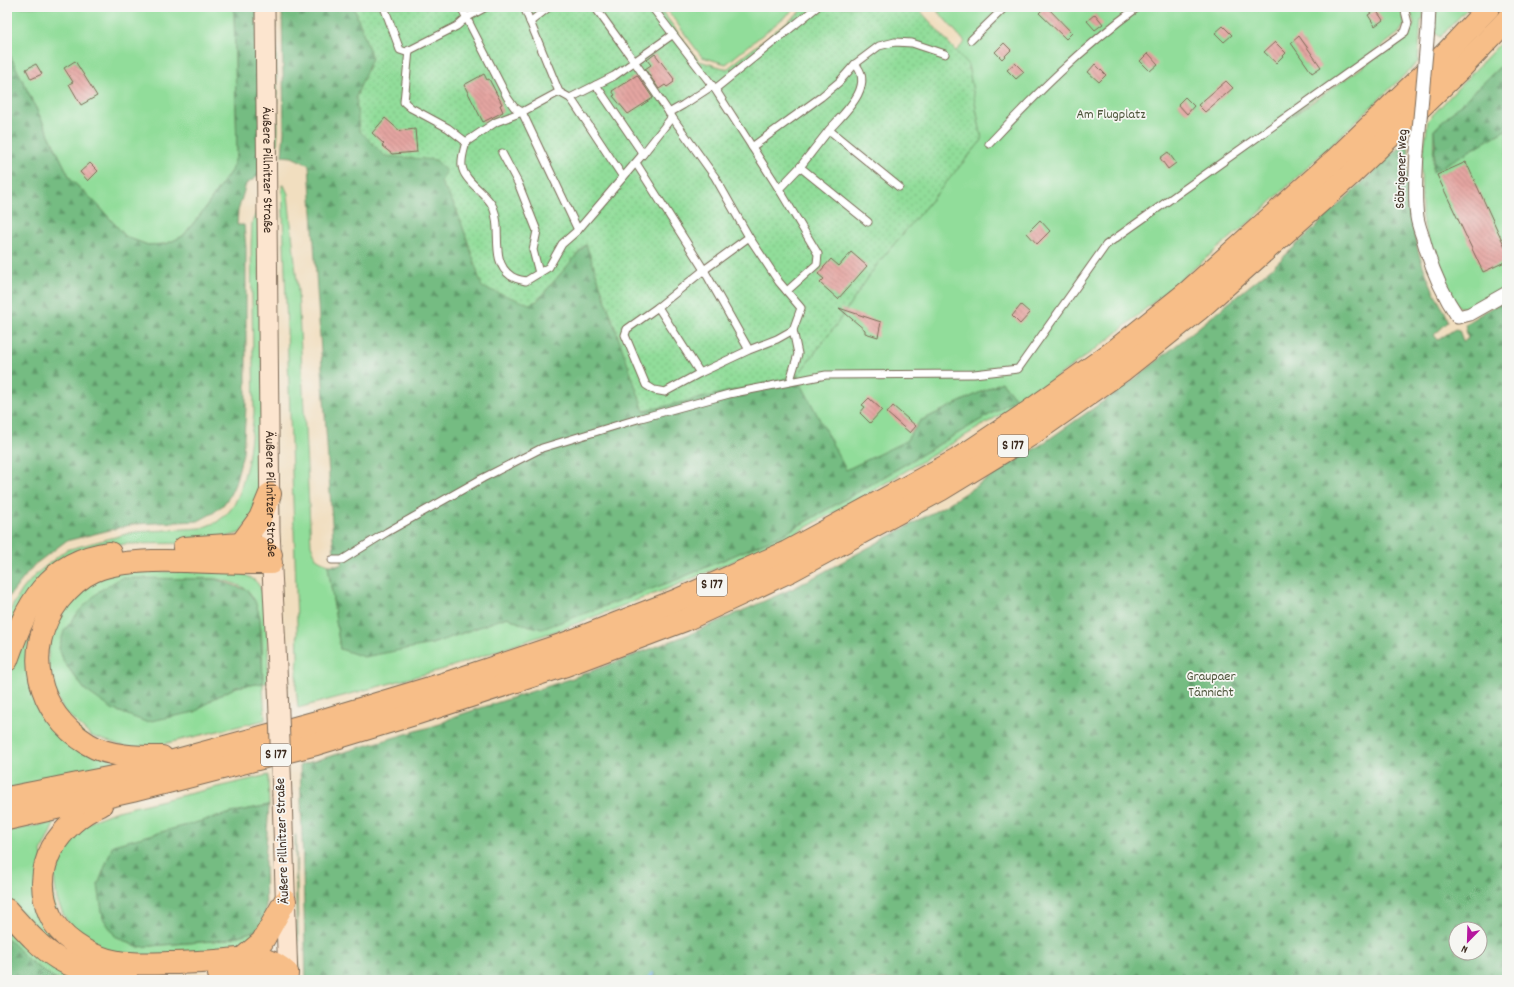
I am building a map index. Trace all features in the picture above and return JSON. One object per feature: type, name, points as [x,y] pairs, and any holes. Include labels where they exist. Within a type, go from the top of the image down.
[{"type":"highway","name":"S 177","points":[[7,798],[118,776],[320,721],[453,681],[564,644],[668,604],[787,552],[957,460],[1027,413],[1114,351],[1190,290],[1337,158],[1447,52],[1489,7]]},
{"type":"highway","name":"S 177","points":[[7,819],[132,791],[316,744],[418,713],[566,665],[685,620],[790,571],[940,490],[1032,434],[1123,370],[1198,310],[1349,176],[1462,67],[1507,20]]},
{"type":"highway","points":[[241,544],[260,518],[270,494]]},
{"type":"highway","points":[[7,660],[17,630],[32,601],[42,588],[68,567],[87,558],[118,551],[241,544],[258,547],[271,559]]},
{"type":"highway","points":[[185,758],[148,757],[103,751],[88,745],[64,725],[54,714],[42,689],[39,675],[37,661],[44,627],[52,611],[63,595],[77,582],[92,572],[116,564],[175,560],[246,564],[271,559]]},
{"type":"highway","points":[[132,791],[84,814],[71,824],[54,844],[45,868],[43,895],[46,907],[52,920],[60,931],[70,941],[94,956],[108,960],[134,964],[202,962],[260,958],[278,965],[288,977]]},
{"type":"highway","points":[[242,959],[262,942],[285,901]]},
{"type":"highway","points":[[7,910],[33,939],[54,957],[80,969],[95,973],[288,977]]},
{"type":"main road","name":"Äußere Pillnitzer Straße","points":[[265,7],[271,559],[278,687],[288,977]]},
{"type":"street","name":"Söbrigener Weg","points":[[1429,7],[1417,152],[1417,218],[1427,254],[1439,286],[1458,317],[1470,314],[1507,292]]},
{"type":"lane","points":[[384,7],[400,50],[406,52],[457,26],[466,18],[486,7]]},
{"type":"lane","points":[[461,7],[507,97],[514,107],[522,112],[578,230]]},
{"type":"lane","points":[[524,7],[559,92],[570,98],[623,177]]},
{"type":"lane","points":[[530,22],[549,7]]},
{"type":"lane","points":[[595,7],[715,177],[750,237],[787,291],[801,308],[793,330],[798,354],[791,377]]},
{"type":"lane","points":[[652,7],[714,88],[779,189],[818,254],[817,264],[787,291]]},
{"type":"lane","points":[[559,92],[522,112],[496,122],[466,142],[463,157],[462,168],[469,180],[487,197],[493,207],[498,231],[498,257],[505,271],[512,277],[526,281],[549,267],[562,244],[578,230],[643,154],[670,115],[683,105],[714,88],[817,7]]},
{"type":"lane","points":[[971,40],[1005,7]]},
{"type":"lane","points":[[989,144],[1027,104],[1091,44],[1138,7]]},
{"type":"lane","points":[[332,560],[342,560],[387,532],[476,482],[542,448],[641,418],[729,394],[826,375],[974,374],[1018,369],[1106,245],[1405,32],[1408,23],[1404,7]]},
{"type":"lane","points":[[570,98],[614,76],[672,35]]},
{"type":"lane","points":[[752,147],[821,97],[839,82],[855,64],[879,46],[895,42],[912,42],[945,54]]},
{"type":"lane","points":[[409,50],[404,102],[411,108],[448,128],[466,142]]},
{"type":"lane","points":[[779,189],[856,98],[863,79],[859,68],[855,64]]},
{"type":"lane","points":[[596,85],[643,154]]},
{"type":"lane","points":[[829,130],[899,187]]},
{"type":"lane","points":[[502,153],[518,183],[537,231],[533,250],[539,273]]},
{"type":"lane","points":[[636,162],[704,270],[749,350]]},
{"type":"lane","points":[[800,166],[868,222]]},
{"type":"lane","points":[[750,237],[627,329],[625,335],[646,385],[654,390],[665,392],[700,373],[749,350],[777,339],[793,330]]},
{"type":"lane","points":[[658,307],[700,373]]},
{"type":"green space","points":[[7,7],[234,7],[237,155],[231,171],[204,210],[183,236],[166,244],[148,245],[126,237],[97,204],[71,180],[7,49]]},
{"type":"green space","points":[[234,7],[259,7],[260,175],[246,184],[238,211],[237,225],[244,225],[246,248],[246,407],[243,453],[235,484],[229,497],[223,505],[213,513],[198,521],[134,524],[66,541],[34,565],[7,599],[7,49],[71,180],[97,204],[126,237],[148,245],[166,244],[183,236],[204,210],[231,171],[237,155]]},
{"type":"green space","points":[[268,7],[275,7],[278,130],[277,148],[275,153]]},
{"type":"green space","points":[[282,7],[354,7],[372,58],[356,97],[422,158],[436,160],[447,171],[441,182],[456,208],[467,239],[529,304],[537,301],[586,244],[644,411],[797,376],[846,470],[906,441],[920,421],[1002,382],[1016,399],[782,535],[676,580],[542,629],[519,623],[507,617],[432,644],[364,657],[340,649],[328,565],[342,565],[342,553],[334,554],[309,165],[292,157],[282,156],[284,132]]},
{"type":"green space","points":[[354,7],[659,7],[699,61],[727,69],[806,7],[917,7],[968,65],[982,140],[878,263],[836,325],[797,376],[644,411],[586,244],[537,301],[529,304],[482,287],[456,208],[441,182],[446,171],[436,160],[385,156],[359,130],[356,97],[372,58]]},
{"type":"green space","points":[[665,7],[797,7],[726,64],[702,57]]},
{"type":"green space","name":"Am Flugplatz","points":[[934,7],[1401,7],[1405,24],[1399,33],[1278,126],[1410,34],[1414,23],[1409,7],[1424,7],[1423,19],[1421,20],[1418,62],[1253,219],[1108,340],[1020,403],[859,499],[779,542],[672,587],[562,629],[444,669],[298,708],[296,686],[298,657],[282,185],[284,185],[288,194],[298,292],[311,545],[316,558],[328,565],[340,649],[432,644],[507,617],[519,623],[676,580],[782,535],[1016,399],[1002,382],[920,421],[906,441],[845,471],[797,376],[836,325],[878,263],[982,140],[968,66],[955,52],[965,42]]},
{"type":"green space","points":[[1436,7],[1469,7],[1440,37],[1435,33]]},
{"type":"green space","points":[[1507,36],[1507,60],[1434,130],[1433,171],[1507,129],[1507,288],[1469,309],[1460,307],[1452,301],[1441,282],[1422,219],[1421,169],[1428,120]]},
{"type":"green space","points":[[1507,60],[1507,129],[1433,172],[1435,144],[1434,130]]},
{"type":"green space","name":"Graupaer Tännicht","points":[[1404,143],[1409,149],[1407,172],[1409,172],[1412,215],[1417,247],[1428,279],[1448,322],[1434,335],[1438,340],[1455,329],[1459,330],[1463,341],[1468,339],[1465,324],[1507,298],[1507,980],[306,980],[300,765],[440,724],[453,717],[570,679],[690,634],[796,587],[943,507],[1042,444],[1131,382],[1273,267]]},
{"type":"green space","points":[[258,209],[264,442],[256,512],[240,533],[206,543],[124,544],[97,550],[7,645],[7,617],[13,605],[23,589],[36,574],[66,550],[134,532],[201,528],[217,522],[227,514],[234,505],[240,492],[248,461],[254,413],[251,248],[252,222]]},
{"type":"green space","points":[[117,571],[237,572],[254,580],[258,584],[262,593],[267,618],[268,683],[263,683],[265,720],[146,748],[126,747],[91,736],[63,710],[49,674],[48,656],[50,640],[63,610],[91,582]],"holes":[[[196,579],[218,579],[236,584],[247,590],[253,597],[260,620],[263,683],[236,687],[213,699],[195,712],[85,690],[64,662]]]},
{"type":"green space","points":[[121,578],[215,579],[247,590],[255,601],[260,617],[263,683],[236,687],[213,699],[195,712],[146,722],[112,709],[85,690],[64,662],[59,648],[64,631],[80,610],[99,591]]},
{"type":"green space","points":[[59,591],[38,692],[117,764],[116,766],[7,789],[7,678],[21,636]]},
{"type":"green space","points":[[268,775],[269,805],[235,812],[102,904],[103,918],[116,936],[137,947],[225,940],[264,928],[238,953],[125,957],[89,942],[71,927],[57,900],[54,874],[64,847],[83,826],[117,811]]},
{"type":"green space","points":[[269,805],[265,861],[266,918],[264,928],[225,940],[137,947],[115,936],[103,918],[98,885],[113,845],[235,812]]},
{"type":"green space","points":[[55,822],[41,852],[71,960],[7,900],[7,831]]},
{"type":"green space","points":[[296,835],[299,980],[297,980]]},
{"type":"green space","points":[[7,917],[111,980],[54,979],[31,962],[7,938]]},
{"type":"green space","points":[[7,938],[31,962],[56,980],[7,980]]},
{"type":"building","points":[[1047,7],[1072,33],[1066,39],[1039,13]]},
{"type":"building","points":[[1376,10],[1383,20],[1375,26],[1368,15]]},
{"type":"building","points":[[1095,14],[1103,24],[1095,30],[1087,21]]},
{"type":"building","points":[[1223,26],[1232,35],[1224,42],[1215,33]]},
{"type":"building","points":[[1299,36],[1321,67],[1312,73],[1291,43]]},
{"type":"building","points":[[1275,42],[1286,53],[1276,63],[1264,52]]},
{"type":"building","points":[[1004,43],[1011,50],[1002,59],[995,52]]},
{"type":"building","points":[[1148,53],[1158,64],[1150,71],[1140,61]]},
{"type":"building","points":[[655,54],[674,79],[674,82],[667,87],[665,85],[659,89],[645,69],[651,65],[647,60]]},
{"type":"building","points":[[75,61],[97,96],[81,105],[69,84],[73,82],[64,68]]},
{"type":"building","points":[[1015,63],[1024,72],[1016,79],[1007,70]]},
{"type":"building","points":[[36,64],[42,74],[31,79],[26,69]]},
{"type":"building","points":[[1095,64],[1106,75],[1099,82],[1088,72]]},
{"type":"building","points":[[484,74],[487,80],[489,79],[502,104],[500,105],[503,112],[483,122],[464,85]]},
{"type":"building","points":[[637,75],[653,98],[628,114],[613,96],[615,95],[612,91]]},
{"type":"building","points":[[1226,81],[1233,88],[1205,112],[1198,105]]},
{"type":"building","points":[[1185,97],[1194,106],[1187,114],[1178,104]]},
{"type":"building","points":[[385,118],[400,131],[415,129],[417,152],[392,154],[382,146],[384,144],[372,133]]},
{"type":"building","points":[[1168,152],[1176,163],[1168,169],[1160,158]]},
{"type":"building","points":[[1466,162],[1507,251],[1507,261],[1483,272],[1437,175]]},
{"type":"building","points":[[90,163],[98,171],[88,181],[80,172]]},
{"type":"building","points":[[1040,220],[1050,231],[1037,244],[1027,233]]},
{"type":"building","points":[[851,252],[867,266],[838,299],[820,283],[824,279],[818,274],[831,259],[839,266]]},
{"type":"building","points":[[1021,305],[1030,313],[1020,324],[1012,316]]},
{"type":"building","points":[[839,308],[881,322],[878,337],[865,333],[865,330]]},
{"type":"building","points":[[869,398],[882,410],[870,423],[860,413],[865,407],[862,405]]},
{"type":"building","points":[[893,406],[916,426],[910,433],[887,413]]},
{"type":"waterway","points":[[648,980],[652,974]]}]
